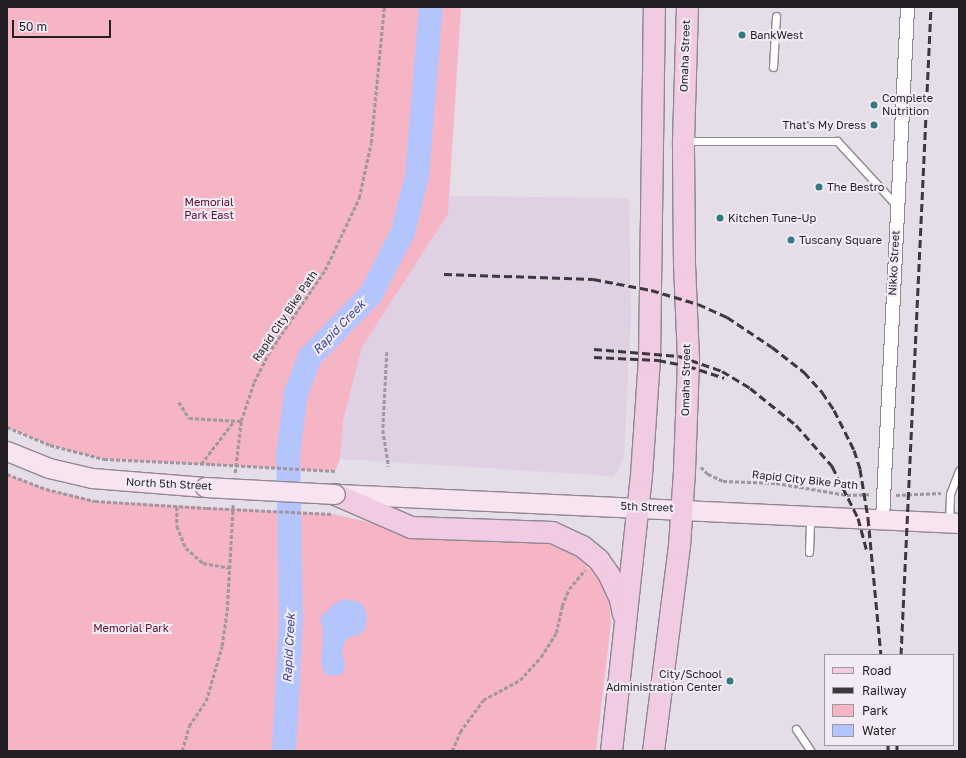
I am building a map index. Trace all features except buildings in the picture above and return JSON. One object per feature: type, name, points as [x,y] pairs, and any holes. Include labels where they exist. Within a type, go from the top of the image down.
[{"type":"main road","points":[[611,751],[638,507],[649,352],[654,7]]},
{"type":"main road","name":"Omaha Street","points":[[653,751],[682,509],[688,359],[683,141],[687,7]]},
{"type":"main road","name":"North 5th Street","points":[[7,451],[49,468],[92,478],[205,487],[335,494]]},
{"type":"main road","points":[[335,494],[411,527],[552,532],[576,543],[598,558],[610,575],[620,599],[625,627]]},
{"type":"main road","name":"5th Street","points":[[335,494],[682,509],[954,523]]},
{"type":"street","name":"Nikko Street","points":[[882,519],[907,7]]},
{"type":"lane","points":[[773,67],[776,16]]},
{"type":"lane","points":[[683,141],[723,139],[837,141],[897,206]]},
{"type":"lane","points":[[954,523],[950,494],[959,471]]},
{"type":"lane","points":[[809,552],[810,515]]},
{"type":"lane","points":[[796,730],[812,751]]},
{"type":"path","name":"Rapid City Bike Path","points":[[235,474],[241,422],[260,369],[325,270],[359,198],[371,144],[384,7]]},
{"type":"path","points":[[387,352],[383,430],[389,467]]},
{"type":"path","points":[[179,402],[189,418],[241,422]]},
{"type":"path","points":[[201,464],[234,421]]},
{"type":"path","points":[[7,427],[50,445],[104,459],[336,471]]},
{"type":"path","name":"Rapid City Bike Path","points":[[701,468],[708,474],[723,481],[797,486],[847,495],[950,494]]},
{"type":"path","points":[[7,474],[46,489],[95,501],[177,507],[333,514]]},
{"type":"path","points":[[182,751],[189,726],[206,700],[222,646],[230,568],[234,497]]},
{"type":"path","points":[[177,507],[177,526],[186,548],[203,563],[230,568]]},
{"type":"path","points":[[452,751],[460,732],[483,700],[520,680],[541,657],[556,633],[562,606],[569,589],[588,568]]},
{"type":"shaded area","points":[[449,196],[629,198],[631,312],[624,456],[618,471],[613,476],[340,459],[343,422],[362,347],[448,214]]},
{"type":"green space","name":"Memorial Park East","points":[[7,7],[461,7],[448,214],[362,347],[343,421],[340,459],[335,471],[104,459],[50,445],[7,427]]},
{"type":"green space","name":"Memorial Park","points":[[7,474],[46,489],[95,501],[333,514],[390,527],[556,544],[583,558],[588,568],[601,575],[609,600],[611,623],[596,751],[7,751]]},
{"type":"water","points":[[344,599],[359,602],[363,605],[367,615],[366,626],[362,633],[350,637],[344,642],[342,655],[345,661],[344,671],[340,675],[329,675],[325,674],[321,666],[323,630],[320,618],[334,604]]},
{"type":"waterway","name":"Rapid Creek","points":[[284,751],[291,621],[288,455],[296,393],[310,357],[371,294],[403,232],[417,176],[431,7]]},
{"type":"railway","points":[[901,654],[931,7]]},
{"type":"railway","points":[[444,274],[593,279],[651,290],[698,304],[727,317],[772,347],[804,372],[822,392],[834,410],[854,450],[860,469],[868,518],[881,654]]},
{"type":"railway","points":[[594,349],[679,356],[722,371],[750,388],[796,425],[832,466],[858,518],[867,551]]},
{"type":"railway","points":[[594,357],[658,360],[688,366],[724,378]]},
{"type":"railway","points":[[888,746],[888,751]]},
{"type":"railway","points":[[897,746],[897,751]]},
{"type":"place","name":"BankWest","points":[[742,35]]},
{"type":"place","name":"Complete Nutrition","points":[[874,105]]},
{"type":"place","name":"That's My Dress","points":[[874,125]]},
{"type":"place","name":"The Bestro","points":[[819,187]]},
{"type":"place","name":"Kitchen Tune-Up","points":[[720,218]]},
{"type":"place","name":"Tuscany Square","points":[[791,240]]},
{"type":"place","name":"City/School Administration Center","points":[[730,681]]}]
